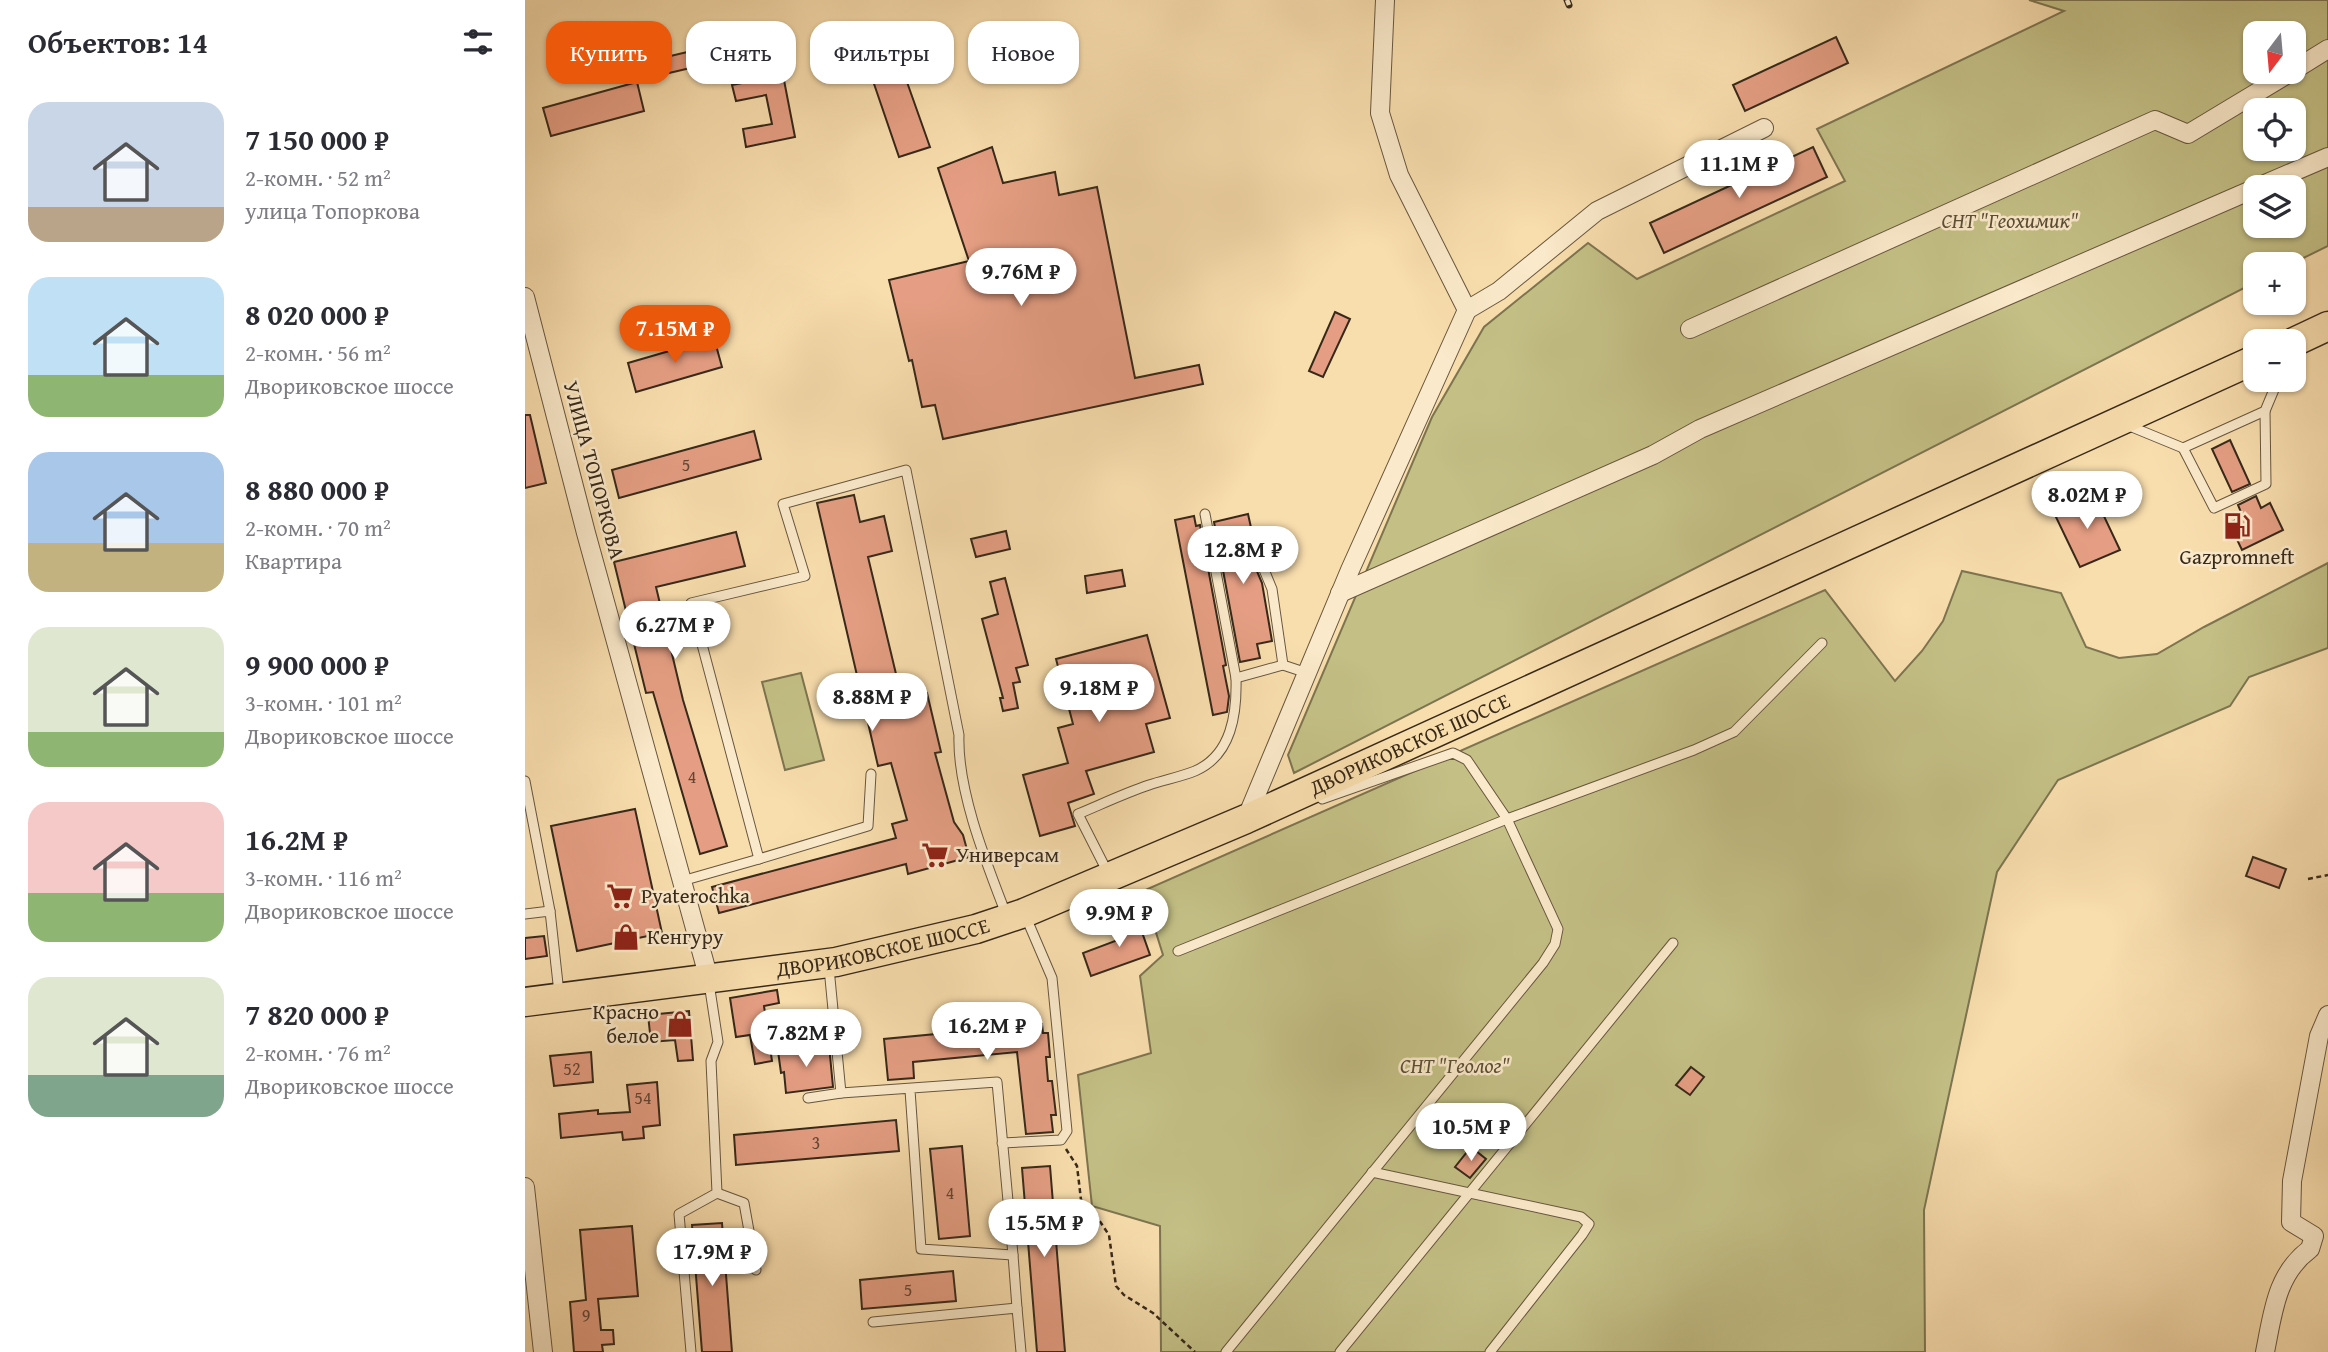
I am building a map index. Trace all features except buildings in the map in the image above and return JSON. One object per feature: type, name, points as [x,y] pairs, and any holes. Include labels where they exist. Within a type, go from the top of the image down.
[{"type":"main road","points":[[2306,336],[2328,326]]},
{"type":"main road","name":"ДВОРИКОВСКОЕ ШОССЕ","points":[[525,1002],[828,963],[912,945],[1016,916],[1111,878],[1282,803],[2243,365]]},
{"type":"street","points":[[1385,0],[1380,113],[1399,175],[1467,310]]},
{"type":"street","points":[[2307,62],[2328,49]]},
{"type":"street","points":[[1690,329],[2155,120],[2188,134],[2271,84]]},
{"type":"street","points":[[1246,819],[1340,593],[1467,310],[1499,291],[1597,211],[1764,128]]},
{"type":"street","points":[[2287,175],[2328,157]]},
{"type":"street","points":[[1340,593],[1653,455],[1700,429],[2243,194]]},
{"type":"street","name":"УЛИЦА ТОПОРКОВА","points":[[525,297],[530,334],[709,979]]},
{"type":"street","points":[[2265,1352],[2277,1293],[2297,1258],[2310,1249],[2313,1236],[2291,1222],[2291,1181],[2319,1036],[2328,1015]]},
{"type":"street","points":[[525,1187],[537,1342]]},
{"type":"lane","points":[[2119,422],[2183,448],[2214,508],[2266,484],[2265,411],[2273,392]]},
{"type":"lane","points":[[2183,448],[2265,411]]},
{"type":"lane","points":[[759,859],[691,603],[805,576],[783,504],[906,471],[959,735],[958,757],[981,849],[1052,978],[1067,1131],[1061,1140],[1002,1143]]},
{"type":"lane","points":[[1111,878],[1079,814],[1148,785],[1197,770],[1211,762],[1220,752],[1234,721],[1236,678],[1205,514]]},
{"type":"lane","points":[[1255,548],[1272,589],[1283,665]]},
{"type":"lane","points":[[1178,951],[1507,819],[1694,750],[1734,732],[1822,643]]},
{"type":"lane","points":[[1236,678],[1283,665],[1307,673]]},
{"type":"lane","points":[[1226,1352],[1543,963],[1555,944],[1558,929],[1507,819],[1467,760],[1453,752],[1323,799],[1282,803]]},
{"type":"lane","points":[[682,881],[868,826],[870,774]]},
{"type":"lane","points":[[525,781],[550,911],[559,999]]},
{"type":"lane","points":[[525,914],[550,911]]},
{"type":"lane","points":[[1340,1352],[1673,943]]},
{"type":"lane","points":[[828,963],[841,1093]]},
{"type":"lane","points":[[709,979],[718,1042],[711,1060],[717,1194]]},
{"type":"lane","points":[[808,1098],[841,1093],[997,1082],[1021,1352]]},
{"type":"lane","points":[[910,1090],[921,1249],[1013,1255]]},
{"type":"lane","points":[[1373,1172],[1581,1217],[1589,1224],[1490,1352]]},
{"type":"lane","points":[[691,1352],[679,1214],[717,1194],[744,1203],[756,1270]]},
{"type":"lane","points":[[873,1322],[1017,1308]]},
{"type":"path","points":[[2308,879],[2328,875]]},
{"type":"path","points":[[1061,1140],[1077,1166],[1082,1208],[1097,1217],[1109,1235],[1117,1286],[1124,1296],[1153,1313],[1195,1352]]},
{"type":"green space","name":"СНТ \"Геохимик\"","points":[[2029,0],[2328,0],[2328,246],[2306,257],[2306,252],[2243,252],[2243,289],[1294,773],[1288,755],[1432,417],[1484,327],[1588,243],[1637,279],[1845,181],[1817,129],[2064,11]]},
{"type":"green space","name":"СНТ \"Геолог\"","points":[[2328,563],[2328,648],[2249,677],[2230,706],[2058,780],[1997,872],[1924,1210],[1925,1352],[1161,1352],[1160,1226],[1092,1206],[1078,1075],[1151,1053],[1140,976],[1163,955],[1143,891],[1825,590],[1895,681],[1922,651],[1943,621],[1962,571],[2061,593],[2086,647],[2119,658],[2157,654]]},
{"type":"green space","points":[[801,673],[824,760],[785,770],[762,682]]},
{"type":"railway","points":[[1567,0],[1569,5]]},
{"type":"place","name":"Gazpromneft","points":[[2237,526]]},
{"type":"place","name":"Универсам","points":[[935,855]]},
{"type":"place","name":"Pyaterochka","points":[[620,896]]},
{"type":"place","name":"Кенгуру","points":[[626,937]]},
{"type":"place","name":"Красно белое","points":[[680,1024]]}]
